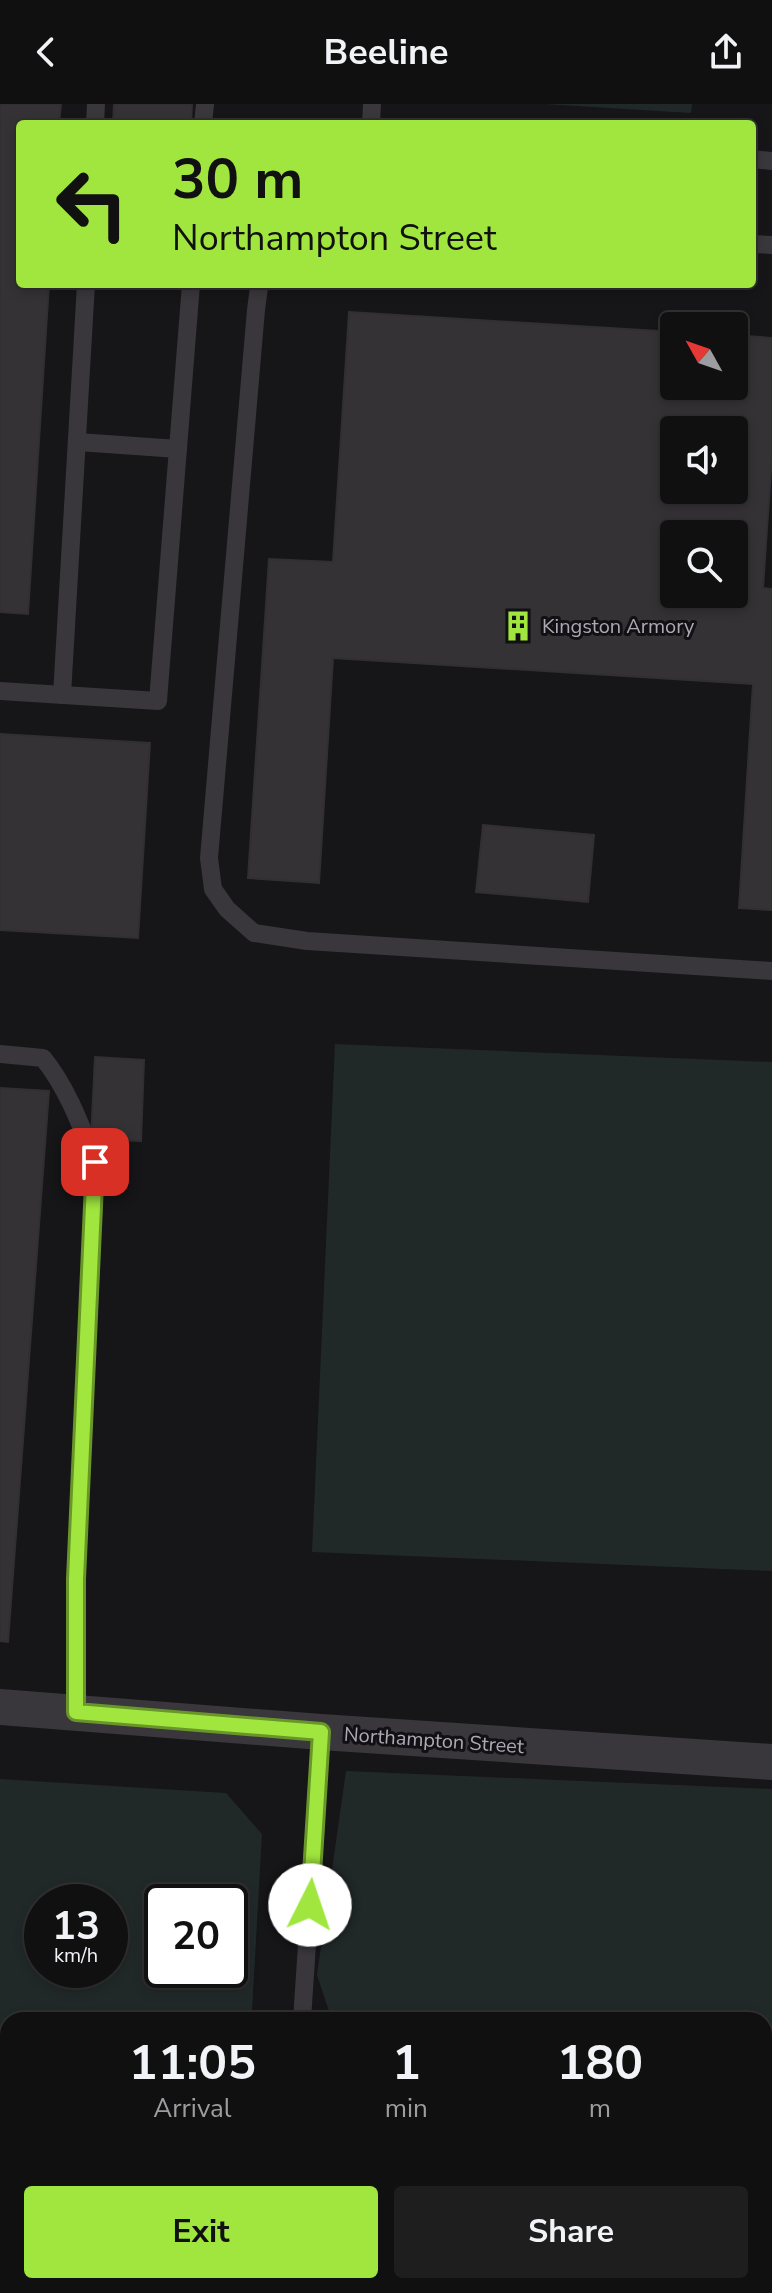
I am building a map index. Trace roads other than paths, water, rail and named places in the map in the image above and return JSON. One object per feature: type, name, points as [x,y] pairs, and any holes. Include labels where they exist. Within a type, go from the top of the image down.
[{"type":"street","name":"Northampton Street","points":[[0,1707],[772,1762]]},
{"type":"lane","points":[[62,695],[86,288]]},
{"type":"lane","points":[[0,691],[158,701],[191,288]]},
{"type":"lane","points":[[259,288],[209,858],[213,889],[227,909],[254,933],[307,941],[772,971]]},
{"type":"lane","points":[[78,442],[178,449]]},
{"type":"lane","points":[[0,1054],[43,1058],[54,1071],[73,1106],[95,1162],[76,1579],[76,1712]]},
{"type":"lane","points":[[303,2012],[321,1732]]},
{"type":"place","name":"Kingston Armory","points":[[518,626]]}]
